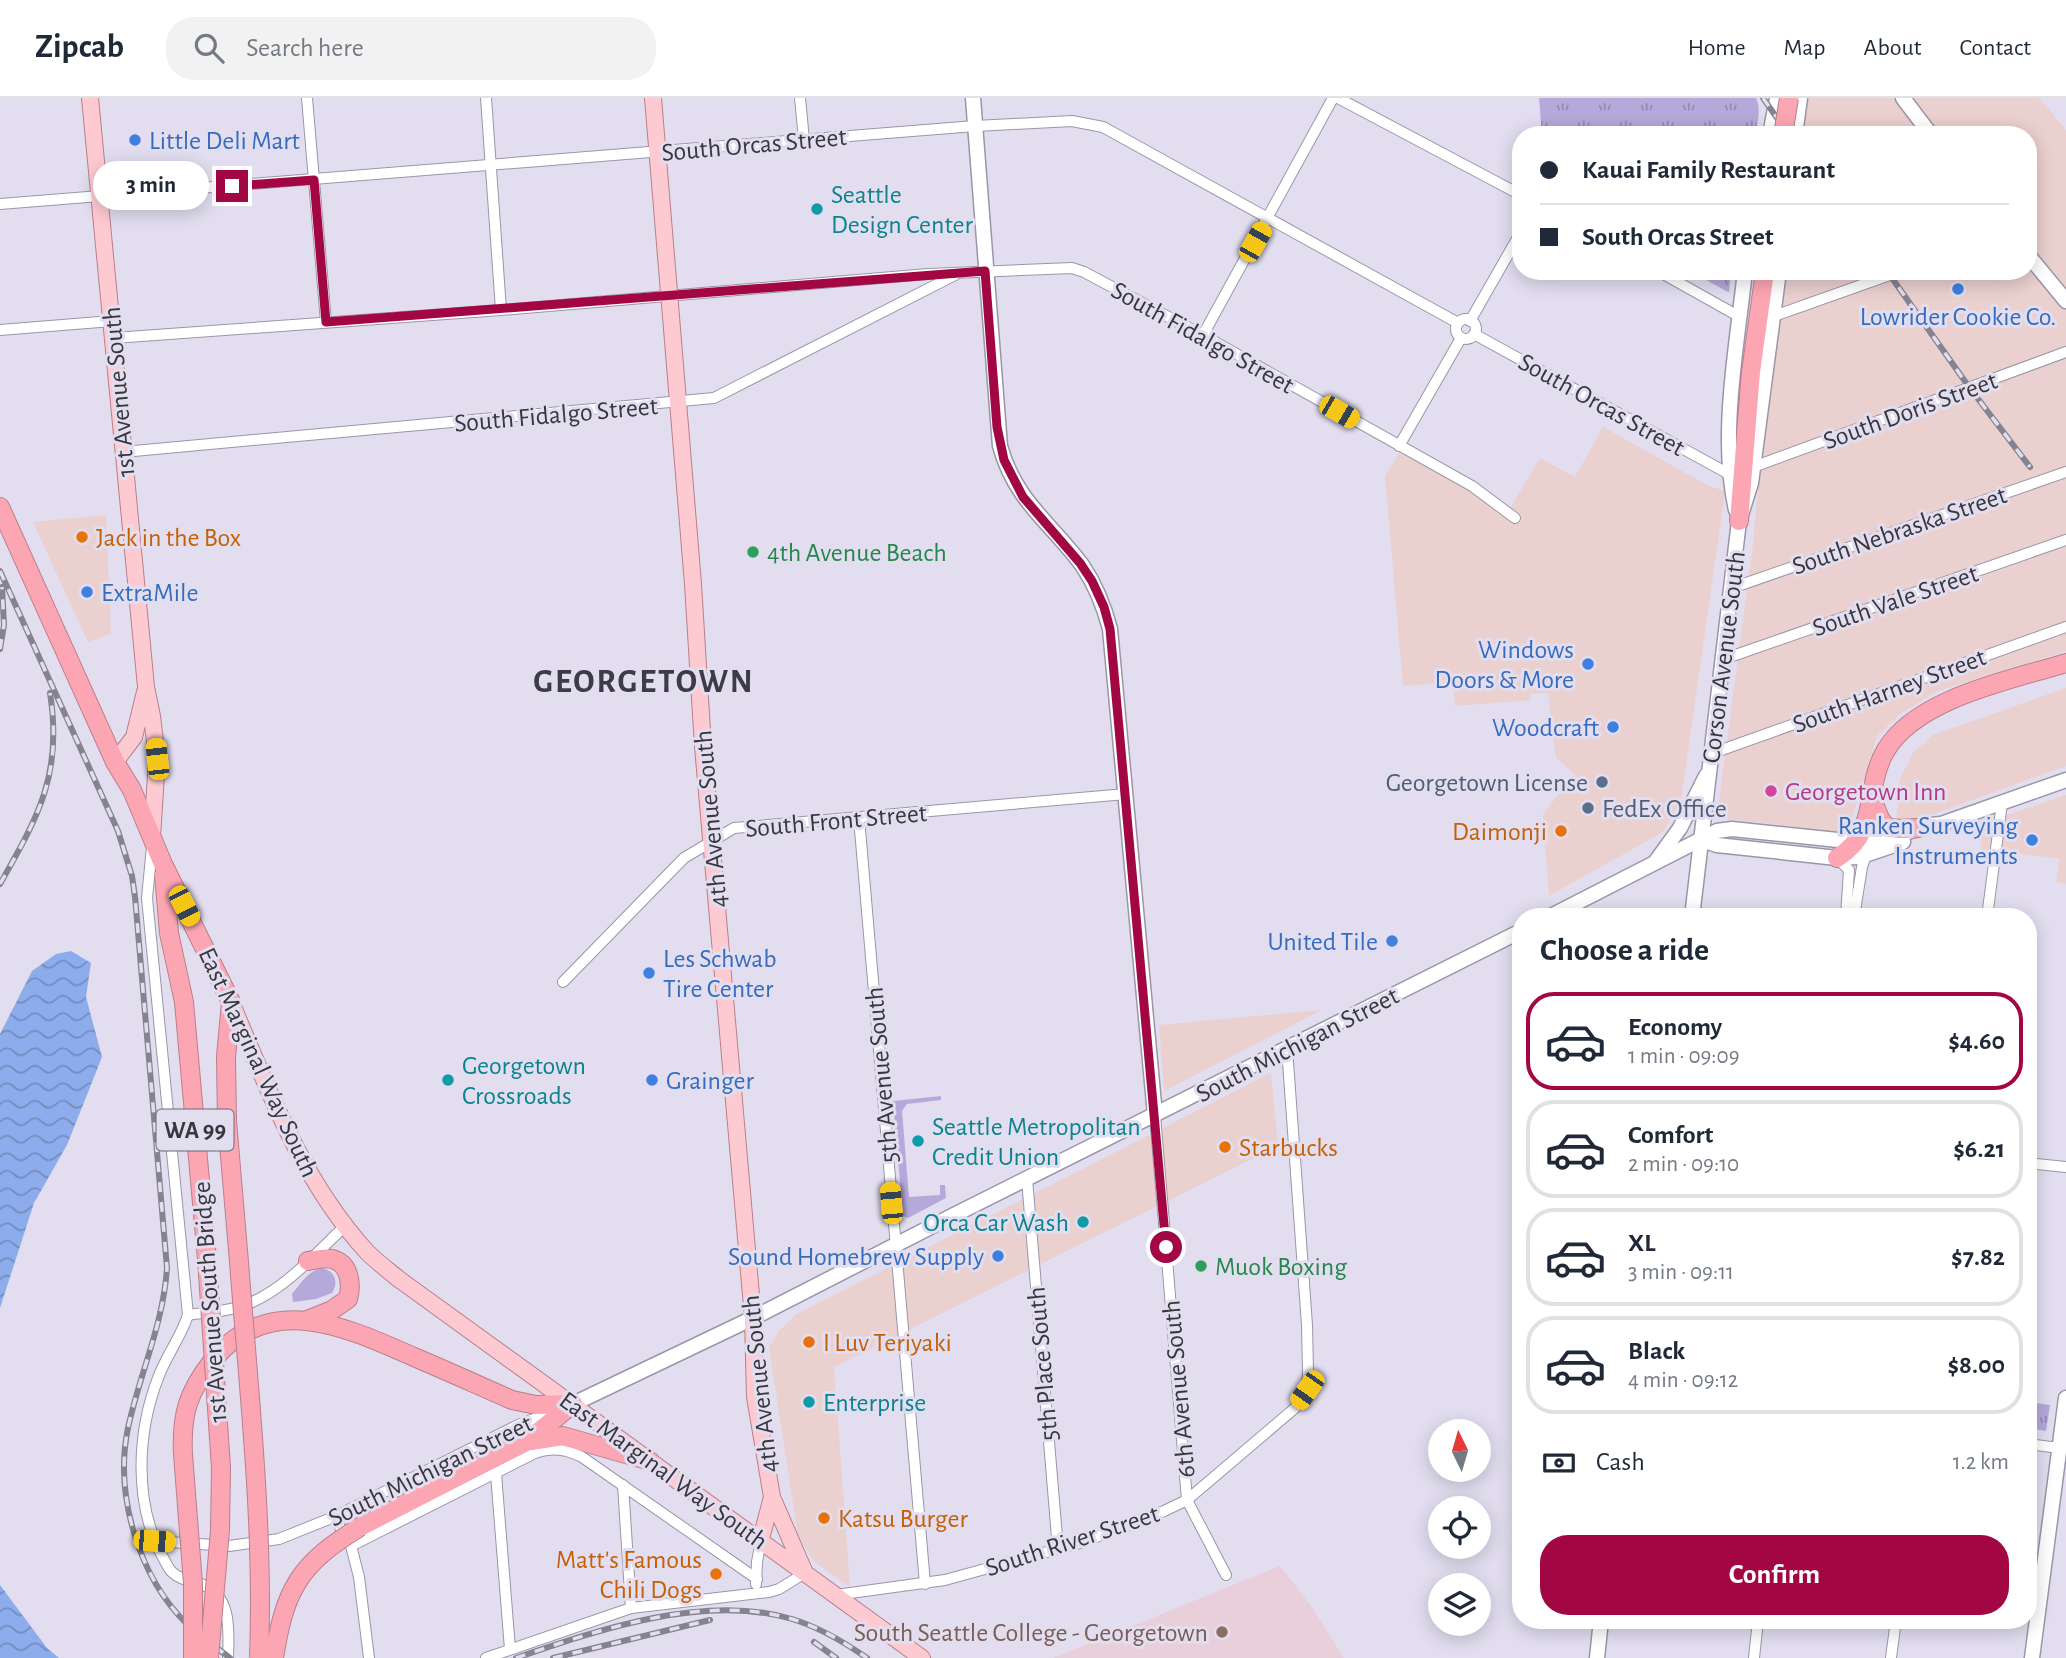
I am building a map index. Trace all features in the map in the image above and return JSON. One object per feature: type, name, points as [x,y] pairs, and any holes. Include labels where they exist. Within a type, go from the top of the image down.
[{"type":"highway","points":[[1784,126],[1788,98]]},
{"type":"highway","points":[[1739,521],[1745,427],[1764,280]]},
{"type":"highway","name":"East Marginal Way South","points":[[0,507],[6,530],[231,1002]]},
{"type":"highway","points":[[1837,858],[1862,849],[1878,768],[1887,748],[1902,729],[1915,719],[1956,698],[2066,663]]},
{"type":"highway","points":[[1872,794],[1878,816],[1884,826],[1895,830],[1918,828]]},
{"type":"highway","name":"1st Avenue South Bridge","points":[[163,864],[169,933],[184,1002],[207,1259],[221,1468],[220,1530],[209,1658]]},
{"type":"highway","name":"1st Avenue South Bridge","points":[[231,1002],[226,1058],[227,1121],[257,1502],[261,1605],[259,1658]]},
{"type":"highway","points":[[306,1320],[332,1310],[348,1299],[351,1288],[351,1280],[338,1262],[330,1258],[308,1261]]},
{"type":"highway","points":[[193,1658],[193,1584],[182,1429],[185,1411],[193,1389],[217,1356],[248,1331],[284,1321],[325,1322],[361,1334],[512,1400],[536,1405],[573,1404]]},
{"type":"highway","points":[[274,1658],[282,1614],[290,1594],[299,1578],[320,1554],[360,1527],[527,1441],[573,1404]]},
{"type":"highway","points":[[527,1441],[563,1436],[650,1461]]},
{"type":"main road","name":"1st Avenue South","points":[[90,98],[146,687],[157,759],[152,837]]},
{"type":"main road","name":"4th Avenue South","points":[[653,98],[753,1318],[755,1397],[772,1497],[805,1573]]},
{"type":"main road","name":"6th Avenue South","points":[[972,98],[997,427],[1002,453],[1023,497],[1080,563],[1104,607],[1112,646],[1155,1115]]},
{"type":"main road","points":[[1772,126],[1777,98]]},
{"type":"main road","points":[[1797,126],[1800,98]]},
{"type":"main road","points":[[1903,98],[1924,126]]},
{"type":"main road","points":[[2037,266],[2066,301]]},
{"type":"main road","name":"Corson Avenue South","points":[[1739,521],[1729,474],[1730,414],[1744,280]]},
{"type":"main road","name":"Corson Avenue South","points":[[1693,908],[1739,521],[1751,483],[1778,280]]},
{"type":"main road","name":"1st Avenue South","points":[[115,762],[134,737],[146,687]]},
{"type":"main road","points":[[1653,865],[1685,820],[1712,759]]},
{"type":"main road","points":[[1862,849],[1878,840],[1941,824],[2066,780]]},
{"type":"main road","points":[[1567,908],[1717,831],[1732,830],[1862,849],[1927,835],[1936,831],[1941,824]]},
{"type":"main road","points":[[1702,840],[1717,845],[1837,858]]},
{"type":"main road","name":"South Michigan Street","points":[[573,1404],[753,1318],[1512,936]]},
{"type":"main road","name":"East Marginal Way South","points":[[231,1002],[299,1154],[345,1226],[369,1254],[400,1280],[922,1658]]},
{"type":"main road","points":[[2037,1620],[2066,1398]]},
{"type":"main road","name":"4th Avenue South","points":[[761,1539],[772,1497]]},
{"type":"main road","points":[[1597,1658],[1600,1629]]},
{"type":"main road","points":[[2032,1658],[2036,1629]]},
{"type":"street","points":[[307,98],[326,322]]},
{"type":"street","points":[[486,98],[501,310]]},
{"type":"street","points":[[800,98],[804,140]]},
{"type":"street","points":[[1203,335],[1335,98],[1512,190]]},
{"type":"street","name":"South Orcas Street","points":[[0,204],[975,126],[1072,121],[1104,127],[1458,323]]},
{"type":"street","points":[[1470,321],[1512,248]]},
{"type":"street","name":"South Fidalgo Street","points":[[114,338],[501,310],[960,272],[1061,267],[1084,272],[1203,335],[1472,486],[1515,518]]},
{"type":"street","name":"South Fidalgo Street","points":[[123,452],[714,398],[960,272]]},
{"type":"street","points":[[1674,280],[1740,317]]},
{"type":"street","points":[[1774,316],[1876,280]]},
{"type":"street","points":[[0,330],[112,321]]},
{"type":"street","points":[[1470,321],[1475,326],[1474,334],[1469,338],[1461,338],[1457,332],[1458,323],[1470,321]]},
{"type":"street","name":"South Orcas Street","points":[[1474,334],[1729,474]]},
{"type":"street","points":[[1399,446],[1461,338]]},
{"type":"street","name":"South Doris Street","points":[[1753,467],[2066,352]]},
{"type":"street","name":"South Nebraska Street","points":[[1732,588],[2066,472]]},
{"type":"street","name":"South Vale Street","points":[[1724,659],[2066,540]]},
{"type":"street","name":"South Harney Street","points":[[1712,759],[2066,627]]},
{"type":"street","name":"South Front Street","points":[[563,982],[676,865],[692,851],[734,828],[1126,794]]},
{"type":"street","points":[[1988,908],[2002,803]]},
{"type":"street","name":"5th Avenue South","points":[[859,818],[925,1584]]},
{"type":"street","name":"1st Avenue South","points":[[152,837],[147,898],[188,1315],[184,1329],[158,1377],[144,1426],[142,1477],[154,1541],[175,1575],[213,1590],[223,1605],[229,1619],[228,1658]]},
{"type":"street","points":[[1855,908],[1862,849]]},
{"type":"street","points":[[1837,858],[1849,870],[1847,908]]},
{"type":"street","name":"South River Street","points":[[836,1595],[925,1584],[1058,1549],[1124,1527],[1187,1500],[1295,1408],[1307,1390],[1307,1325],[1287,1048]]},
{"type":"street","name":"6th Avenue South","points":[[1155,1115],[1187,1500],[1226,1575]]},
{"type":"street","points":[[2037,1164],[2066,1167]]},
{"type":"street","name":"5th Place South","points":[[1027,1179],[1058,1549]]},
{"type":"street","points":[[188,1315],[241,1307],[261,1298],[308,1261],[345,1226]]},
{"type":"street","name":"South Michigan Street","points":[[154,1541],[251,1545],[301,1532],[518,1425],[573,1404]]},
{"type":"street","points":[[2037,1445],[2060,1448]]},
{"type":"street","name":"South Michigan Street","points":[[351,1546],[536,1453],[549,1449],[561,1450]]},
{"type":"street","name":"East Marginal Way South","points":[[561,1450],[582,1457],[757,1579]]},
{"type":"street","points":[[496,1474],[510,1648]]},
{"type":"street","points":[[623,1485],[631,1608]]},
{"type":"street","points":[[334,1517],[351,1546],[362,1591],[369,1658]]},
{"type":"street","name":"4th Avenue South","points":[[755,1594],[761,1539]]},
{"type":"street","points":[[486,1658],[631,1608],[755,1594],[779,1589],[805,1573]]},
{"type":"street","points":[[1754,1658],[1757,1629]]},
{"type":"street","points":[[1891,1658],[1895,1629]]},
{"type":"shaded area","points":[[1771,98],[2039,98],[2066,130],[2066,651],[1938,691],[1901,713],[1877,736],[1850,824],[1840,832],[1728,819],[1718,808],[1752,552],[1779,280],[2037,280],[2037,126],[1791,126]]},
{"type":"shaded area","points":[[1603,427],[1709,486],[1725,491],[1681,800],[1663,832],[1549,896],[1543,814],[1575,774],[1556,758],[1548,693],[1531,694],[1531,700],[1455,706],[1453,682],[1403,686],[1385,476],[1399,453],[1509,510],[1540,458],[1575,477]]},
{"type":"shaded area","points":[[106,515],[111,634],[88,642],[33,522]]},
{"type":"shaded area","points":[[2066,688],[2066,766],[1920,819],[1896,824],[1900,779],[1913,753],[1933,735]]},
{"type":"shaded area","points":[[2066,795],[2066,884],[2056,882],[2060,859],[1981,849],[1981,824]]},
{"type":"shaded area","points":[[1322,1010],[1164,1091],[1159,1025]]},
{"type":"shaded area","points":[[1271,1073],[1278,1146],[834,1367],[850,1587],[815,1562],[798,1536],[769,1348],[779,1331],[795,1315]]},
{"type":"shaded area","name":"South Seattle College - Georgetown","points":[[1280,1566],[1311,1606],[1344,1658],[1053,1658]]},
{"type":"green space","points":[[1539,98],[1756,98],[1759,111],[1756,126],[1541,126]]},
{"type":"green space","points":[[1706,280],[1730,280],[1728,292]]},
{"type":"green space","points":[[941,1096],[941,1100],[907,1104],[902,1111],[909,1197],[940,1195],[940,1185],[945,1185],[946,1198],[908,1218],[903,1216],[893,1101]]},
{"type":"green space","points":[[322,1268],[334,1278],[332,1293],[316,1299],[293,1302],[292,1294],[302,1282]]},
{"type":"green space","points":[[2037,1403],[2050,1405],[2046,1431],[2037,1430]]},
{"type":"water","points":[[71,951],[91,963],[86,997],[102,1057],[67,1145],[34,1203],[0,1308],[0,1034],[32,971],[56,954]]},
{"type":"water","points":[[0,1585],[47,1648],[59,1658],[0,1658]]},
{"type":"railway","points":[[1763,98],[1783,126]]},
{"type":"railway","points":[[1893,280],[2030,467]]},
{"type":"railway","points":[[0,571],[118,831],[132,876],[135,897],[167,1268],[161,1310],[128,1428],[125,1454],[128,1507],[134,1534],[156,1584],[188,1625],[230,1658]]},
{"type":"railway","points":[[0,649],[4,625],[2,587]]},
{"type":"railway","points":[[0,884],[26,837],[44,794],[53,748],[50,693]]},
{"type":"railway","points":[[516,1658],[616,1626],[652,1618],[724,1610],[759,1612],[802,1622],[867,1658]]},
{"type":"railway","points":[[553,1658],[710,1620]]},
{"type":"railway","points":[[814,1642],[836,1658]]},
{"type":"place","name":"Little Deli Mart","points":[[135,140]]},
{"type":"place","name":"Seattle Design Center","points":[[817,209]]},
{"type":"place","name":"Lowrider Cookie Co.","points":[[1958,289]]},
{"type":"place","name":"Jack in the Box","points":[[82,537]]},
{"type":"place","name":"4th Avenue Beach","points":[[753,552]]},
{"type":"place","name":"ExtraMile","points":[[87,592]]},
{"type":"place","name":"Windows Doors & More","points":[[1588,664]]},
{"type":"place","name":"Woodcraft","points":[[1613,727]]},
{"type":"place","name":"Georgetown License","points":[[1602,782]]},
{"type":"place","name":"Georgetown Inn","points":[[1771,791]]},
{"type":"place","name":"FedEx Office","points":[[1588,808]]},
{"type":"place","name":"Daimonji","points":[[1561,831]]},
{"type":"place","name":"Ranken Surveying Instruments","points":[[2032,840]]},
{"type":"place","name":"United Tile","points":[[1392,941]]},
{"type":"place","name":"Les Schwab Tire Center","points":[[649,973]]},
{"type":"place","name":"Georgetown Crossroads","points":[[448,1080]]},
{"type":"place","name":"Grainger","points":[[652,1080]]},
{"type":"place","name":"Seattle Metropolitan Credit Union","points":[[918,1141]]},
{"type":"place","name":"Starbucks","points":[[1225,1147]]},
{"type":"place","name":"Orca Car Wash","points":[[1083,1222]]},
{"type":"place","name":"Sound Homebrew Supply","points":[[998,1256]]},
{"type":"place","name":"Muok Boxing","points":[[1201,1266]]},
{"type":"place","name":"I Luv Teriyaki","points":[[809,1342]]},
{"type":"place","name":"Enterprise","points":[[809,1402]]},
{"type":"place","name":"Katsu Burger","points":[[824,1518]]},
{"type":"place","name":"Matt's Famous Chili Dogs","points":[[716,1574]]},
{"type":"place","name":"South Seattle College - Georgetown","points":[[1222,1632]]},
{"type":"district","name":"GEORGETOWN","points":[[644,680]]},
{"type":"route","points":[[232,186],[314,180],[326,322],[985,271],[997,427],[1004,460],[1023,497],[1080,563],[1092,581],[1104,607],[1110,629],[1166,1247]]}]
